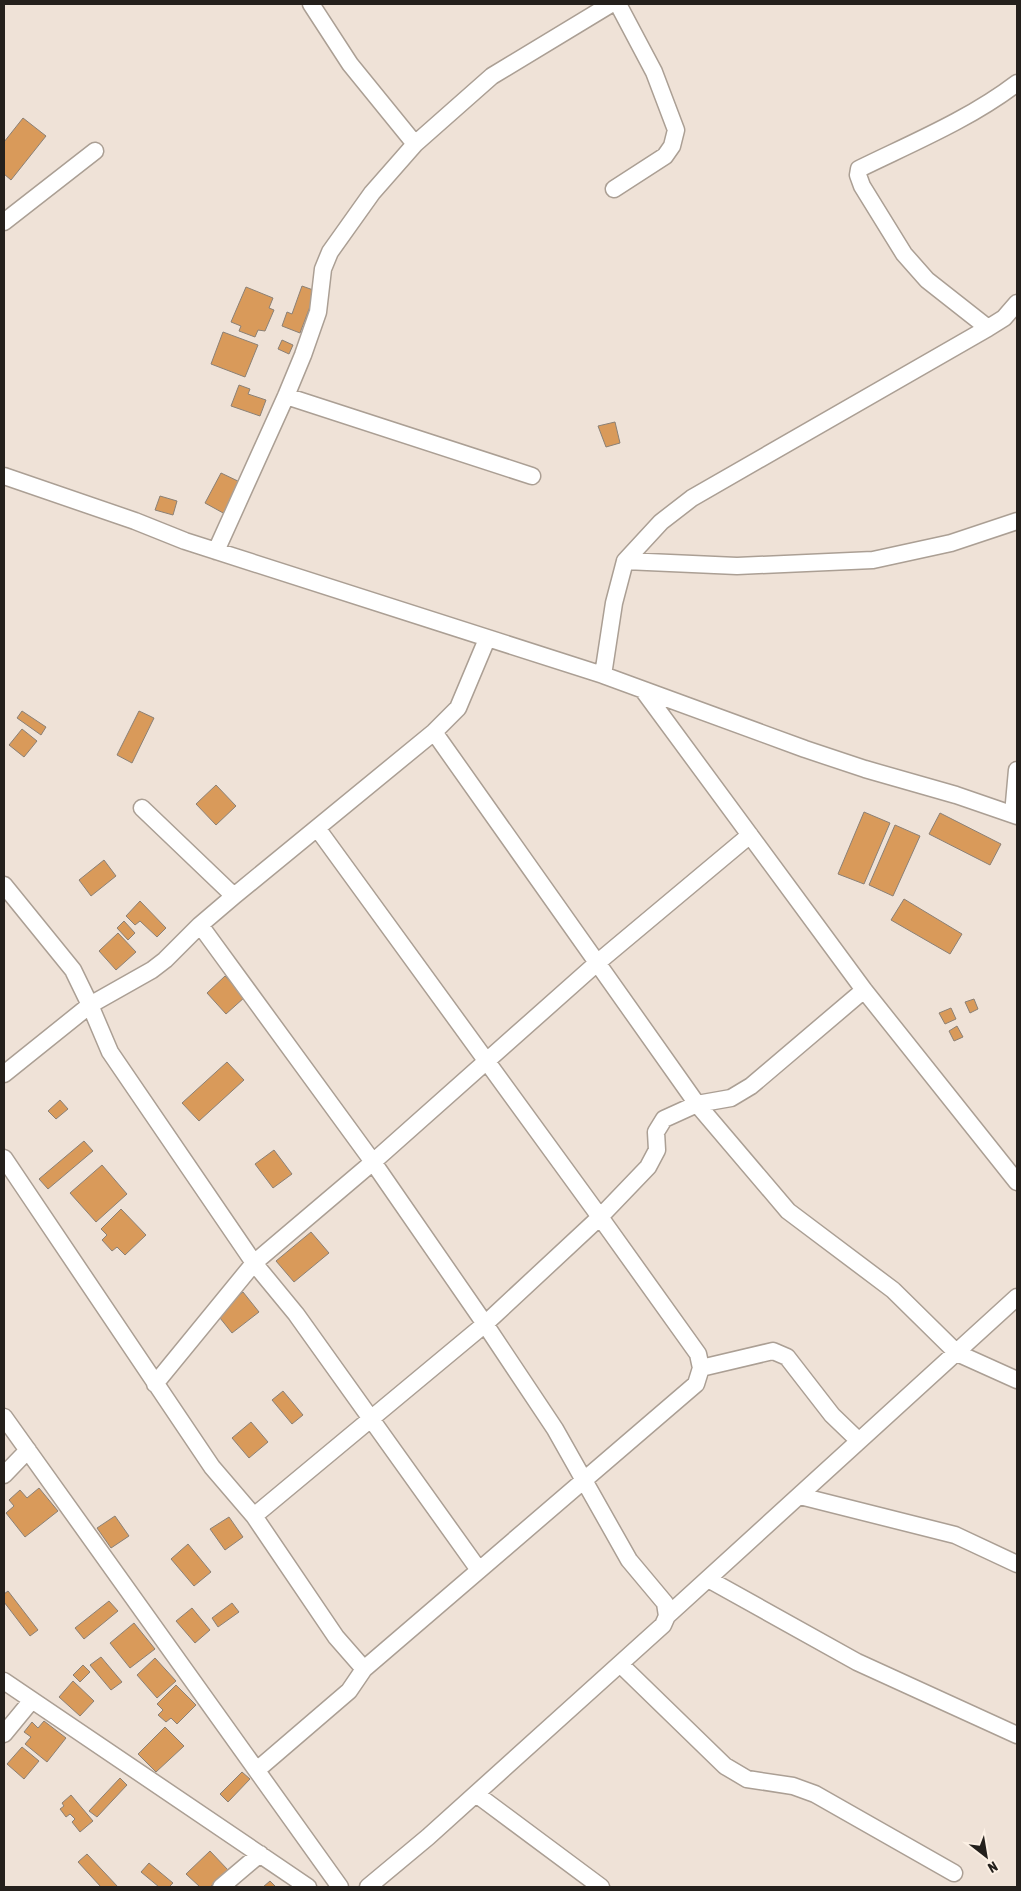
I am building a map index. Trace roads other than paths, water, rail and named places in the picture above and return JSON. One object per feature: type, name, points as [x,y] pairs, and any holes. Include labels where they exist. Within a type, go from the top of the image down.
[{"type":"street","points":[[311,4],[350,64],[415,144]]},
{"type":"street","points":[[216,551],[286,396],[318,312],[323,269],[330,252],[372,194],[415,144],[492,76],[611,4]]},
{"type":"street","points":[[614,189],[665,156],[672,146],[676,130],[654,72],[618,4]]},
{"type":"street","points":[[988,328],[926,280],[904,254],[862,186],[858,175],[859,169],[962,118],[1017,83]]},
{"type":"street","points":[[4,222],[95,151]]},
{"type":"street","points":[[603,675],[614,603],[626,560],[661,522],[692,498],[988,328],[1004,318],[1017,304]]},
{"type":"street","points":[[286,396],[532,476]]},
{"type":"street","points":[[4,476],[216,551],[603,675],[831,758],[1015,815],[1017,770]]},
{"type":"street","points":[[626,560],[737,566],[873,560],[951,543],[1017,521]]},
{"type":"street","points":[[4,1074],[90,1004],[152,970],[165,960],[200,925],[234,896],[434,732],[458,708],[487,639]]},
{"type":"street","points":[[643,690],[864,990],[1017,1182]]},
{"type":"street","points":[[434,732],[697,1104],[788,1211],[893,1290],[957,1353],[1017,1380]]},
{"type":"street","points":[[142,808],[234,896]]},
{"type":"street","points":[[257,1770],[349,1691],[364,1669],[696,1384],[701,1368],[698,1354],[316,828]]},
{"type":"street","points":[[155,1384],[254,1263],[373,1162],[597,963],[750,835]]},
{"type":"street","points":[[4,885],[73,970],[90,1004],[110,1052],[254,1263],[296,1314],[479,1570]]},
{"type":"street","points":[[200,925],[373,1162],[485,1324],[555,1429],[629,1560],[664,1603],[667,1616]]},
{"type":"street","points":[[254,1516],[485,1324],[600,1217],[648,1167],[657,1150],[656,1132],[664,1119],[697,1104],[731,1098],[751,1086],[864,990]]},
{"type":"street","points":[[4,1158],[212,1467],[254,1516],[336,1637],[364,1669]]},
{"type":"street","points":[[368,1887],[476,1794],[663,1625],[667,1616],[1017,1297]]},
{"type":"street","points":[[701,1368],[773,1351],[787,1357],[832,1415],[860,1441]]},
{"type":"street","points":[[4,1417],[340,1887]]},
{"type":"street","points":[[4,1475],[28,1450]]},
{"type":"street","points":[[800,1496],[955,1535],[1017,1564]]},
{"type":"street","points":[[708,1579],[857,1662],[1017,1735]]},
{"type":"street","points":[[620,1664],[725,1766],[747,1779],[793,1786],[815,1794],[954,1873]]},
{"type":"street","points":[[4,1681],[308,1887]]},
{"type":"street","points":[[4,1734],[32,1700]]},
{"type":"street","points":[[476,1794],[601,1887]]},
{"type":"street","points":[[221,1887],[260,1854]]}]
